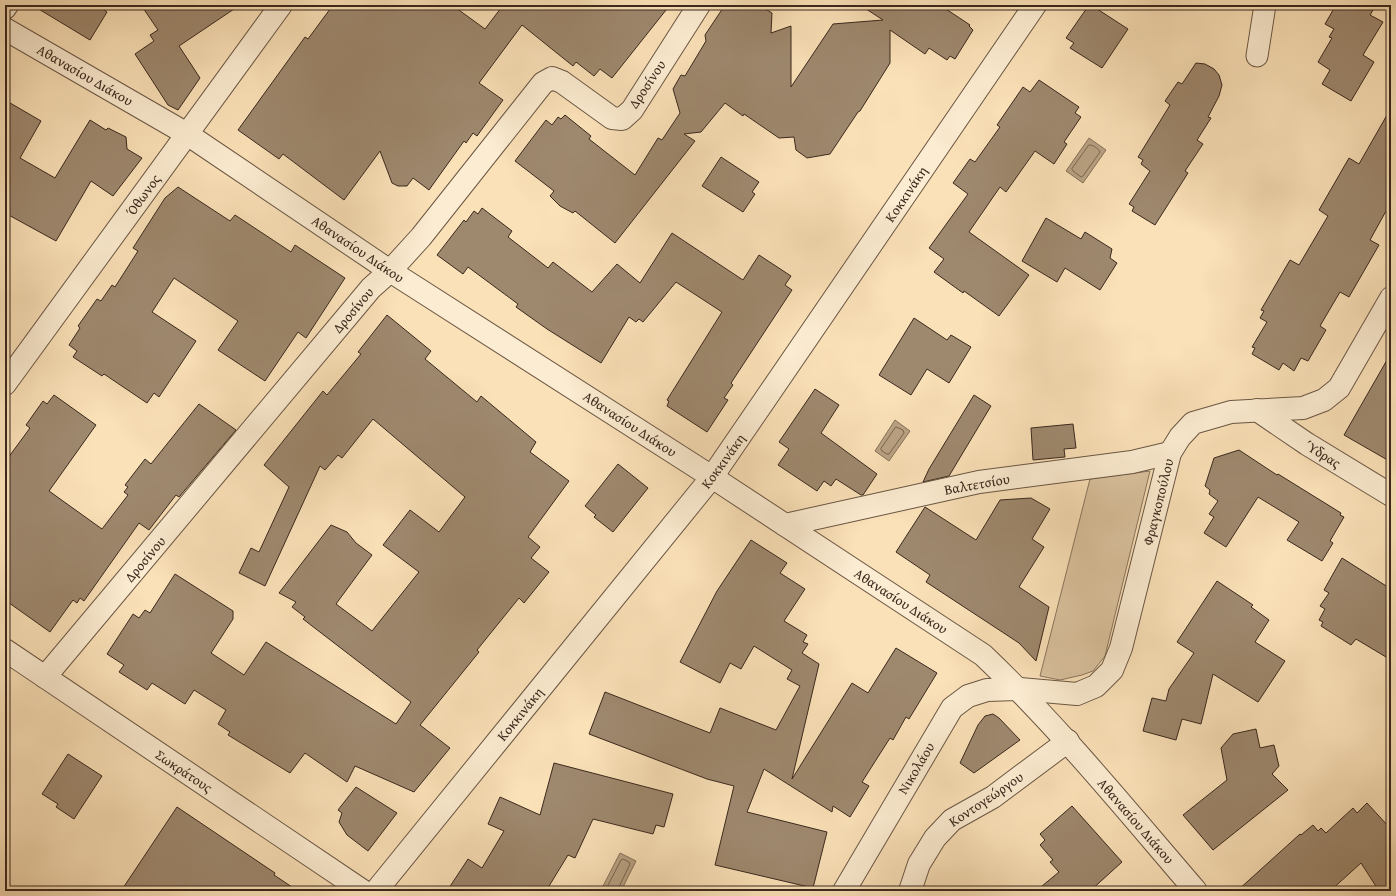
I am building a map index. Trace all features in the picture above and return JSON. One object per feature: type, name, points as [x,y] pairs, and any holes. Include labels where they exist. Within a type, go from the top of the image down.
[{"type":"street","name":"Όθωνος","points":[[5,384],[281,5]]},
{"type":"street","name":"Δροσίνου","points":[[45,677],[371,288],[390,271],[421,237],[543,83],[552,78],[562,82],[612,118],[622,119],[632,110],[699,5]]},
{"type":"street","name":"Κοκκινάκη","points":[[376,891],[712,477],[1035,5]]},
{"type":"street","points":[[1257,56],[1265,5]]},
{"type":"street","name":"Αθανασίου Διάκου","points":[[5,29],[187,134],[390,271],[712,477],[983,655],[1020,690],[1068,741],[1196,891]]},
{"type":"street","name":"Φραγκοπούλου","points":[[1020,690],[1077,694],[1096,686],[1112,670],[1121,648],[1170,453],[1180,436],[1193,423],[1231,412],[1303,408],[1324,400],[1339,388],[1391,298]]},
{"type":"street","name":"Ύδρας","points":[[1257,410],[1307,444],[1391,495]]},
{"type":"street","name":"Βαλτετσίου","points":[[785,525],[978,482],[1132,462],[1170,453]]},
{"type":"street","name":"Σωκράτους","points":[[5,650],[364,891]]},
{"type":"street","name":"Νικολάου","points":[[844,891],[952,708],[968,696],[987,690],[1020,690]]},
{"type":"street","name":"Κοντογεώργου","points":[[910,891],[919,864],[935,838],[952,820],[993,797],[1068,741]]},
{"type":"shaded area","points":[[1150,471],[1105,656],[1093,671],[1082,675],[1060,680],[1040,676],[1090,479]]},
{"type":"water","points":[[1089,138],[1106,150],[1083,183],[1066,171]]},
{"type":"water","points":[[895,420],[910,431],[889,461],[875,451]]},
{"type":"water","points":[[620,853],[636,861],[621,891],[603,891],[601,890]]},
{"type":"building","points":[[32,5],[97,5],[107,12],[90,40]]},
{"type":"building","points":[[141,5],[240,5],[179,46],[200,78],[178,110],[168,105],[135,54],[154,41],[150,35],[158,30]]},
{"type":"building","points":[[333,5],[452,5],[485,29],[501,8],[497,5],[670,5],[612,78],[600,69],[594,76],[576,62],[573,66],[522,25],[479,83],[503,100],[477,136],[473,133],[466,143],[464,141],[429,190],[413,178],[407,186],[398,186],[392,183],[380,151],[344,200],[283,154],[279,159],[238,130],[305,37],[308,39]]},
{"type":"building","points":[[725,5],[759,5],[772,13],[771,33],[791,26],[791,87],[833,24],[883,20],[860,5],[940,5],[970,25],[969,26],[973,30],[955,59],[950,56],[947,60],[929,48],[925,54],[890,30],[890,63],[860,111],[830,154],[807,158],[796,150],[794,137],[779,138],[725,103],[701,132],[684,134],[695,141],[615,243],[575,211],[573,213],[560,206],[550,196],[554,191],[515,161],[546,120],[552,125],[558,117],[561,119],[565,115],[591,136],[589,139],[635,175],[658,138],[662,140],[680,113],[673,89],[681,75],[685,76],[706,41],[705,35]]},
{"type":"building","points":[[1089,5],[1128,29],[1102,68],[1070,48],[1074,43],[1066,38]]},
{"type":"building","points":[[1336,5],[1376,5],[1370,15],[1383,22],[1363,55],[1374,62],[1351,101],[1322,84],[1330,70],[1318,62],[1332,38],[1329,37],[1334,29],[1325,24]]},
{"type":"building","points":[[1196,63],[1205,64],[1214,69],[1219,75],[1222,85],[1219,96],[1208,117],[1211,118],[1197,140],[1203,144],[1185,171],[1188,173],[1155,225],[1132,211],[1134,207],[1129,204],[1150,171],[1141,164],[1143,160],[1138,157],[1170,105],[1165,101],[1178,82],[1182,84]]},
{"type":"building","points":[[1039,80],[1079,107],[1075,113],[1081,117],[1064,142],[1067,144],[1054,164],[1035,151],[1006,192],[1000,187],[969,232],[1029,275],[999,316],[934,272],[944,259],[929,248],[968,194],[953,183],[970,159],[975,162],[1000,127],[997,125],[1023,87],[1030,92]]},
{"type":"building","points":[[5,100],[41,121],[20,158],[55,178],[90,120],[106,130],[108,128],[126,137],[127,149],[142,158],[113,196],[91,181],[56,241],[5,213]]},
{"type":"building","points":[[1391,108],[1391,202],[1370,240],[1379,245],[1349,297],[1340,292],[1320,326],[1326,330],[1308,361],[1301,358],[1294,371],[1283,363],[1279,370],[1252,354],[1255,348],[1252,347],[1267,322],[1260,318],[1264,311],[1261,310],[1290,260],[1299,265],[1328,216],[1319,210],[1349,158],[1359,164]]},
{"type":"building","points":[[721,157],[759,182],[752,192],[755,194],[743,212],[702,186]]},
{"type":"building","points":[[178,187],[230,221],[235,215],[291,252],[295,245],[345,278],[306,338],[298,332],[265,381],[218,350],[238,321],[174,278],[152,312],[196,341],[159,397],[154,393],[147,403],[104,374],[102,376],[73,357],[77,351],[69,345],[80,328],[78,326],[97,299],[101,301],[112,285],[115,287],[138,251],[133,248],[165,198]]},
{"type":"building","points":[[482,208],[512,231],[508,237],[548,268],[553,262],[592,292],[617,264],[640,283],[672,233],[743,280],[759,255],[791,276],[785,285],[792,290],[731,383],[733,385],[724,398],[728,400],[707,432],[667,406],[669,401],[667,400],[722,312],[676,282],[643,322],[639,319],[636,322],[629,317],[601,363],[547,329],[516,307],[518,304],[468,267],[463,274],[437,255],[464,220],[466,222],[474,211],[478,214]]},
{"type":"building","points":[[1046,218],[1081,239],[1085,232],[1112,249],[1110,258],[1117,263],[1100,290],[1065,268],[1057,282],[1022,261]]},
{"type":"building","points":[[387,315],[431,351],[425,359],[477,402],[481,396],[536,442],[530,452],[569,481],[528,537],[540,547],[531,558],[549,572],[524,603],[519,598],[477,650],[479,652],[420,725],[450,748],[414,792],[355,766],[347,782],[305,753],[290,773],[228,735],[230,732],[218,724],[226,710],[194,690],[185,704],[152,683],[147,690],[119,672],[124,665],[107,654],[133,614],[139,618],[145,610],[150,613],[175,574],[233,611],[233,619],[211,653],[244,675],[266,642],[396,724],[411,702],[303,619],[305,617],[292,607],[296,602],[279,593],[331,525],[347,532],[356,543],[372,555],[336,604],[372,631],[419,572],[383,545],[410,510],[439,532],[465,497],[373,419],[342,458],[338,455],[325,470],[320,466],[265,586],[239,573],[251,548],[259,552],[289,487],[264,465],[323,391],[327,395],[361,354],[358,352]]},
{"type":"building","points":[[914,318],[947,340],[951,335],[971,347],[949,383],[927,369],[911,395],[879,375]]},
{"type":"building","points":[[1391,353],[1391,462],[1344,435]]},
{"type":"building","points":[[815,389],[839,405],[821,433],[877,474],[863,495],[836,479],[831,486],[824,481],[817,491],[778,465],[789,449],[779,442]]},
{"type":"building","points":[[54,395],[96,425],[49,491],[102,529],[128,495],[124,492],[128,487],[125,485],[145,459],[151,464],[199,404],[236,430],[179,497],[176,495],[149,530],[139,523],[84,601],[80,598],[77,603],[73,600],[50,632],[5,600],[5,462],[30,428],[26,425],[43,401],[47,404]]},
{"type":"building","points":[[974,395],[991,406],[949,476],[923,482],[929,469]]},
{"type":"building","points":[[1073,424],[1076,448],[1064,449],[1065,457],[1033,460],[1031,428]]},
{"type":"building","points":[[1239,450],[1277,475],[1278,474],[1341,513],[1340,515],[1344,517],[1330,541],[1333,543],[1322,561],[1287,540],[1299,522],[1258,497],[1226,547],[1204,533],[1214,517],[1209,514],[1218,501],[1209,494],[1210,490],[1205,486],[1214,458]]},
{"type":"building","points":[[618,464],[648,488],[613,532],[594,517],[596,515],[585,506]]},
{"type":"building","points":[[1031,498],[1050,509],[1032,539],[1044,547],[1019,587],[1049,607],[1036,661],[1019,643],[926,582],[930,575],[896,552],[925,507],[976,540],[1000,500]]},
{"type":"building","points":[[751,540],[787,563],[780,573],[805,589],[784,621],[807,635],[803,642],[808,644],[802,653],[819,664],[792,779],[852,683],[868,693],[896,648],[937,673],[909,719],[906,717],[893,740],[890,738],[862,782],[869,786],[850,817],[833,806],[832,812],[764,769],[747,812],[827,832],[813,888],[715,865],[734,786],[707,779],[589,734],[605,692],[710,733],[720,708],[776,730],[800,686],[787,679],[792,670],[754,646],[741,669],[730,663],[720,683],[680,662],[717,591]]},
{"type":"building","points":[[1342,558],[1391,589],[1391,660],[1356,639],[1351,645],[1321,626],[1323,622],[1319,620],[1325,609],[1320,606],[1329,593],[1324,590]]},
{"type":"building","points":[[1217,581],[1253,605],[1251,607],[1269,620],[1255,642],[1285,661],[1258,702],[1213,674],[1201,724],[1182,719],[1176,740],[1143,731],[1152,698],[1166,701],[1169,689],[1194,653],[1177,642]]},
{"type":"building","points":[[993,714],[999,718],[1020,740],[974,773],[960,763],[978,725],[985,716]]},
{"type":"building","points":[[1256,729],[1260,748],[1274,745],[1279,766],[1272,774],[1288,790],[1213,850],[1183,815],[1227,780],[1221,748],[1233,734]]},
{"type":"building","points":[[68,754],[102,776],[74,819],[56,807],[58,804],[42,794]]},
{"type":"building","points":[[554,763],[673,794],[664,827],[656,825],[653,834],[593,819],[575,858],[568,855],[546,891],[447,891],[468,859],[482,868],[504,831],[488,824],[500,797],[540,815]]},
{"type":"building","points":[[356,787],[397,813],[368,851],[347,835],[339,822],[342,813],[338,810]]},
{"type":"building","points":[[1367,803],[1389,827],[1386,831],[1391,836],[1391,891],[1379,891],[1361,863],[1330,891],[1237,891],[1300,834],[1301,835],[1313,825],[1318,831],[1321,828],[1326,833],[1353,808],[1357,813]]},
{"type":"building","points":[[1072,806],[1122,862],[1090,891],[1036,891],[1059,872],[1050,862],[1053,860],[1040,845],[1045,840],[1040,834]]},
{"type":"building","points":[[177,807],[275,873],[274,875],[298,891],[121,891]]}]
